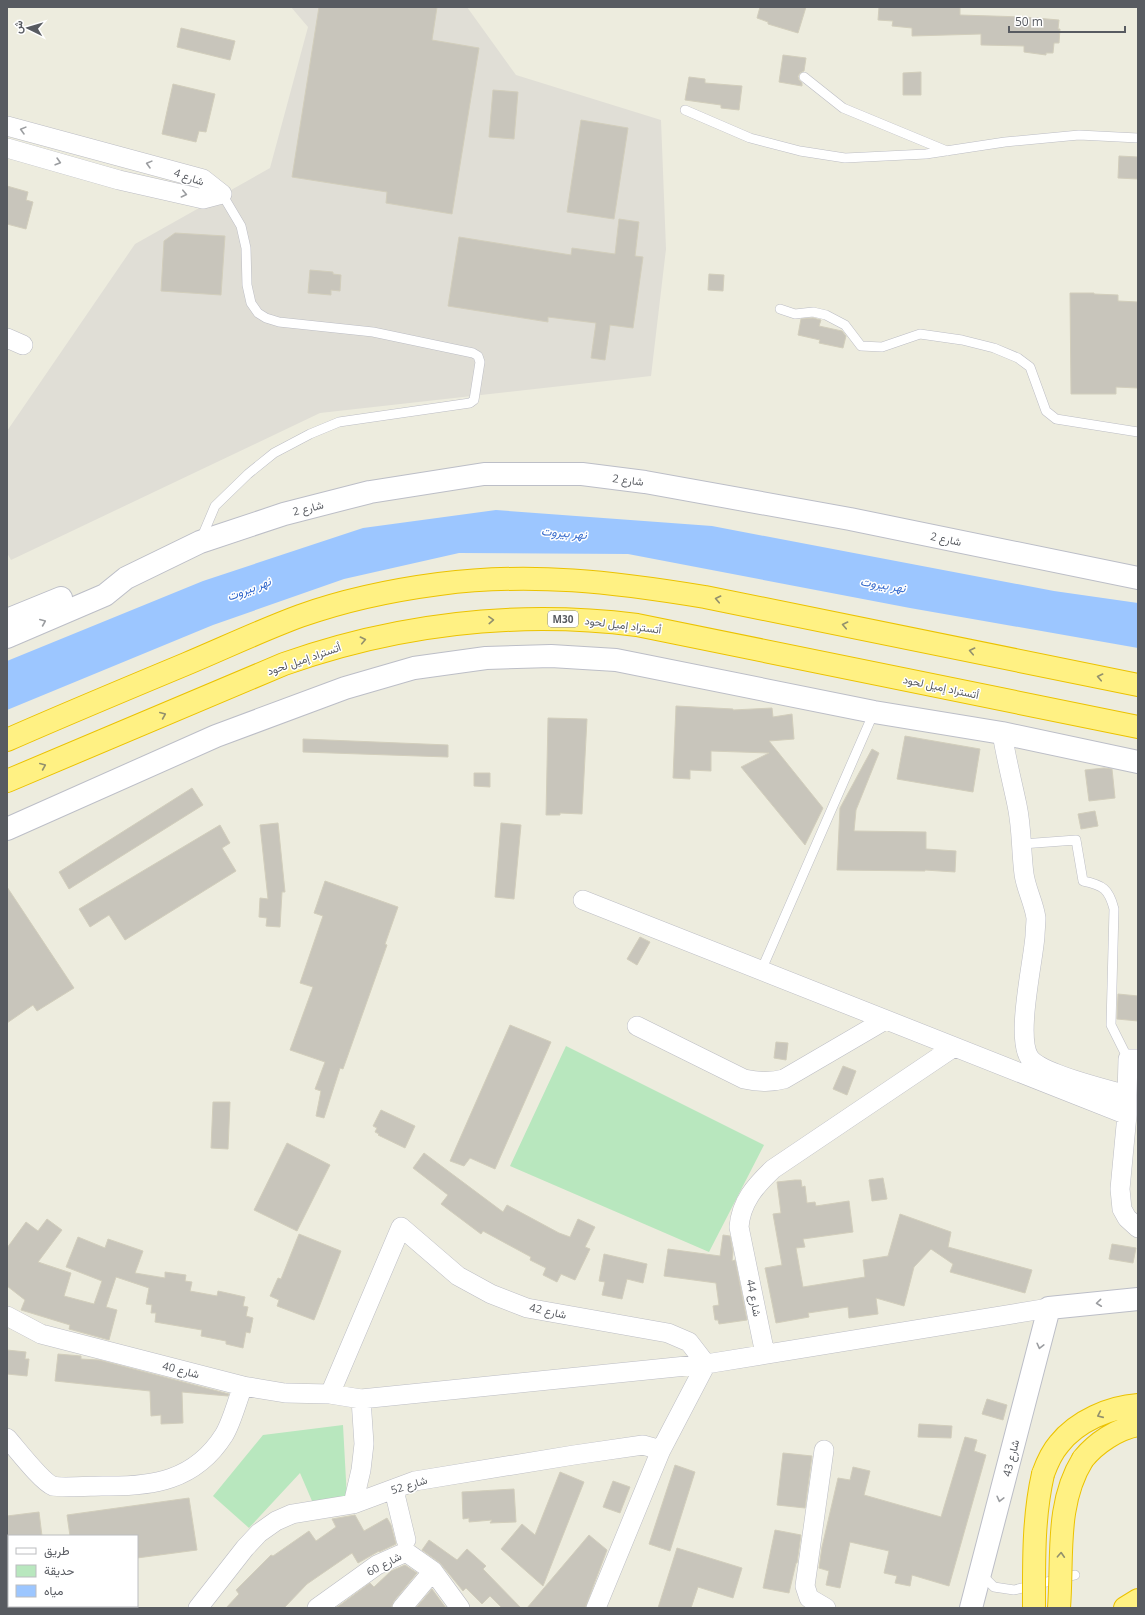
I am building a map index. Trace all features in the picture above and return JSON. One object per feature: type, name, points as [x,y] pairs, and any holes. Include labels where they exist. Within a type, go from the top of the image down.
[{"type":"highway","points":[[7,740],[301,616],[363,598],[397,591],[439,584],[493,580],[588,580],[644,587],[705,597],[1138,685]]},
{"type":"highway","name":"أتستراد إميل لحود","points":[[7,781],[284,664],[317,652],[349,643],[422,629],[453,624],[511,619],[593,620],[637,626],[1138,727]]},
{"type":"highway","points":[[1034,1608],[1034,1542],[1037,1508],[1043,1474],[1050,1459],[1059,1443],[1081,1425],[1102,1414],[1124,1407],[1138,1405]]},
{"type":"highway","points":[[1059,1608],[1064,1509],[1075,1472],[1083,1459],[1093,1448],[1122,1430],[1138,1426]]},
{"type":"highway","points":[[1125,1608],[1138,1600]]},
{"type":"street","name":"شارع 4","points":[[7,126],[203,179],[222,194]]},
{"type":"street","name":"شارع 4","points":[[7,148],[119,180],[203,199],[222,194]]},
{"type":"street","name":"شارع 2","points":[[7,637],[105,595],[126,578],[200,542],[284,514],[370,492],[484,474],[582,474],[645,482],[850,519],[1138,578]]},
{"type":"street","name":"شارع 2","points":[[7,620],[100,581],[126,578]]},
{"type":"street","points":[[7,607],[24,609],[42,606]]},
{"type":"street","points":[[7,830],[216,736],[345,688],[414,668],[486,658],[551,656],[616,660],[874,712],[1002,733],[1138,762]]},
{"type":"street","points":[[1002,733],[1007,766],[1017,805],[1024,875],[1036,919],[1035,938],[1025,1007],[1026,1050],[1029,1057],[1035,1063],[1044,1068],[1084,1083],[1127,1096]]},
{"type":"street","points":[[583,900],[1127,1115]]},
{"type":"street","points":[[637,1026],[744,1079],[760,1082],[774,1082],[784,1079],[885,1020]]},
{"type":"street","name":"شارع 44","points":[[765,1354],[739,1227],[740,1217],[750,1194],[773,1169],[954,1047]]},
{"type":"street","points":[[1133,1059],[1127,1096],[1127,1115],[1120,1189],[1122,1209],[1127,1218],[1138,1228]]},
{"type":"street","name":"شارع 42","points":[[330,1394],[401,1227],[458,1276],[491,1294],[527,1308],[668,1333],[688,1342],[706,1364]]},
{"type":"street","points":[[1049,1308],[1138,1299]]},
{"type":"street","name":"شارع 40","points":[[7,1316],[41,1334],[243,1386],[285,1393],[330,1394],[360,1399],[706,1364],[1049,1308]]},
{"type":"street","name":"شارع 43","points":[[972,1608],[1049,1308]]},
{"type":"street","points":[[596,1608],[662,1450],[706,1364]]},
{"type":"street","points":[[7,1438],[40,1476],[53,1486],[127,1487],[165,1481],[192,1469],[208,1455],[225,1434],[243,1386]]},
{"type":"street","points":[[353,1504],[361,1470],[364,1444],[360,1399]]},
{"type":"street","name":"شارع 52","points":[[198,1608],[245,1548],[259,1533],[276,1521],[292,1514],[353,1504],[415,1481],[643,1445],[662,1450]]},
{"type":"street","points":[[824,1450],[805,1586],[809,1598],[826,1608]]},
{"type":"street","points":[[394,1490],[406,1540]]},
{"type":"street","name":"شارع 60","points":[[318,1608],[377,1565],[406,1552],[434,1571],[460,1608]]},
{"type":"street","points":[[402,1608],[434,1571]]},
{"type":"lane","points":[[804,77],[844,108],[948,151]]},
{"type":"lane","points":[[685,110],[750,138],[800,151],[845,158],[926,154],[1006,142],[1080,135],[1138,138]]},
{"type":"lane","points":[[200,542],[215,506],[248,474],[274,453],[310,434],[339,422],[470,403],[474,400],[480,362],[478,356],[473,353],[358,330],[279,322],[266,318],[258,313],[251,302],[247,285],[246,248],[241,226],[222,194]]},
{"type":"lane","points":[[780,309],[795,314],[813,312],[826,315],[845,325],[861,346],[882,347],[920,334],[962,340],[994,348],[1018,358],[1030,366],[1046,411],[1056,420],[1138,432]]},
{"type":"lane","points":[[761,971],[874,712]]},
{"type":"lane","points":[[1022,844],[1076,840],[1083,881],[1099,884],[1108,891],[1112,899],[1114,909],[1110,1025],[1133,1059]]},
{"type":"lane","points":[[981,1574],[994,1588],[1014,1590],[1075,1575]]},
{"type":"shaded area","points":[[291,7],[467,7],[516,75],[661,120],[666,249],[651,376],[320,413],[11,560],[7,553],[7,431],[135,244],[270,168],[308,27]]},
{"type":"green space","points":[[566,1046],[764,1145],[709,1252],[510,1166]]},
{"type":"green space","points":[[343,1425],[347,1499],[312,1501],[300,1473],[249,1528],[213,1496],[263,1435]]},
{"type":"water","name":"نهر بيروت","points":[[496,510],[712,526],[1054,591],[1138,603],[1138,648],[910,608],[628,554],[459,553],[344,579],[213,625],[7,710],[7,661],[203,581],[363,528]]},
{"type":"building","points":[[319,7],[437,7],[432,40],[479,48],[452,214],[386,203],[387,192],[292,177]]},
{"type":"building","points":[[760,7],[806,7],[798,33],[768,24],[768,22],[757,18]]},
{"type":"building","points":[[879,7],[960,7],[960,15],[1024,17],[1059,20],[1059,43],[1054,43],[1053,53],[1046,53],[1046,55],[1024,52],[1024,46],[981,45],[981,34],[912,36],[912,28],[892,26],[893,21],[878,20]]},
{"type":"building","points":[[181,28],[235,41],[230,60],[177,47]]},
{"type":"building","points":[[783,55],[806,58],[804,71],[798,76],[802,86],[779,82]]},
{"type":"building","points":[[921,72],[921,95],[903,95],[903,73]]},
{"type":"building","points":[[689,77],[705,79],[705,83],[742,86],[739,110],[721,108],[721,105],[685,100]]},
{"type":"building","points":[[173,84],[215,94],[206,132],[199,131],[196,142],[162,134]]},
{"type":"building","points":[[493,90],[518,92],[514,139],[489,137]]},
{"type":"building","points":[[581,120],[628,128],[614,219],[567,212]]},
{"type":"building","points":[[1119,156],[1138,157],[1138,179],[1118,178]]},
{"type":"building","points":[[7,186],[28,192],[26,200],[33,202],[26,229],[7,224]]},
{"type":"building","points":[[619,219],[639,222],[635,256],[643,257],[633,328],[610,325],[605,360],[591,358],[596,323],[548,317],[548,322],[448,306],[459,237],[571,255],[572,248],[615,254]]},
{"type":"building","points":[[175,233],[225,236],[221,295],[161,291],[164,241]]},
{"type":"building","points":[[310,270],[333,272],[333,274],[341,275],[340,291],[331,290],[331,295],[308,293]]},
{"type":"building","points":[[709,274],[724,275],[723,291],[708,290]]},
{"type":"building","points":[[1070,293],[1118,295],[1118,301],[1138,302],[1138,388],[1116,387],[1116,394],[1071,394]]},
{"type":"building","points":[[813,318],[821,320],[819,326],[842,331],[846,336],[843,348],[819,343],[820,340],[798,335],[801,319]]},
{"type":"building","points":[[676,706],[733,710],[772,708],[773,717],[792,714],[794,739],[769,741],[823,808],[805,845],[741,767],[769,753],[711,751],[711,771],[690,770],[690,779],[673,778]]},
{"type":"building","points":[[548,718],[587,719],[582,814],[560,813],[560,815],[546,815]]},
{"type":"building","points":[[905,736],[980,749],[973,792],[897,779]]},
{"type":"building","points":[[303,739],[448,745],[448,757],[303,752]]},
{"type":"building","points":[[872,749],[879,753],[856,810],[854,831],[926,832],[926,849],[956,851],[955,872],[925,870],[837,870],[840,808]]},
{"type":"building","points":[[1104,768],[1112,769],[1115,798],[1089,801],[1085,770]]},
{"type":"building","points":[[474,773],[490,773],[490,787],[474,786]]},
{"type":"building","points":[[192,788],[203,805],[69,889],[59,872]]},
{"type":"building","points":[[1095,811],[1098,826],[1081,829],[1078,814]]},
{"type":"building","points":[[278,823],[285,892],[282,892],[280,927],[266,926],[267,918],[259,917],[260,898],[268,899],[260,825]]},
{"type":"building","points":[[501,823],[521,825],[514,899],[495,897]]},
{"type":"building","points":[[220,825],[230,843],[222,848],[236,871],[125,940],[109,915],[90,927],[79,909]]},
{"type":"building","points":[[325,881],[398,907],[385,944],[387,945],[343,1069],[340,1068],[324,1118],[316,1116],[321,1091],[315,1089],[325,1062],[290,1050],[313,987],[300,983],[323,916],[314,913]]},
{"type":"building","points":[[7,887],[74,988],[37,1011],[33,1005],[7,1023]]},
{"type":"building","points":[[640,937],[650,942],[637,965],[627,959]]},
{"type":"building","points":[[1118,994],[1138,996],[1138,1021],[1117,1019]]},
{"type":"building","points":[[510,1025],[551,1042],[495,1169],[470,1158],[464,1166],[450,1161]]},
{"type":"building","points":[[776,1042],[788,1043],[786,1060],[774,1058]]},
{"type":"building","points":[[843,1066],[856,1071],[847,1095],[833,1089]]},
{"type":"building","points":[[213,1102],[230,1102],[228,1149],[211,1148]]},
{"type":"building","points":[[381,1110],[415,1126],[405,1148],[378,1135],[379,1134],[375,1132],[377,1128],[373,1126]]},
{"type":"building","points":[[287,1143],[330,1165],[297,1231],[254,1210]]},
{"type":"building","points":[[424,1153],[503,1212],[507,1205],[559,1233],[570,1237],[578,1219],[595,1227],[585,1247],[590,1249],[575,1280],[561,1274],[557,1282],[543,1275],[546,1268],[530,1260],[531,1257],[483,1231],[481,1234],[441,1204],[448,1195],[413,1168]]},
{"type":"building","points":[[883,1178],[887,1199],[872,1201],[869,1180]]},
{"type":"building","points":[[801,1180],[802,1187],[805,1186],[807,1203],[815,1202],[816,1206],[849,1201],[853,1232],[803,1239],[805,1247],[796,1248],[803,1287],[865,1277],[863,1260],[888,1256],[900,1214],[951,1232],[948,1247],[1032,1270],[1025,1293],[950,1272],[953,1264],[931,1249],[914,1267],[904,1306],[876,1298],[878,1314],[849,1318],[848,1307],[808,1313],[809,1317],[776,1323],[765,1268],[782,1265],[773,1214],[781,1213],[777,1182]]},
{"type":"building","points":[[47,1219],[62,1230],[38,1262],[71,1273],[64,1296],[94,1304],[102,1281],[66,1267],[78,1237],[105,1248],[108,1239],[143,1251],[135,1273],[165,1278],[165,1272],[186,1275],[185,1281],[192,1282],[190,1291],[217,1296],[218,1291],[245,1297],[243,1306],[248,1307],[246,1316],[253,1318],[250,1333],[246,1332],[243,1348],[226,1344],[226,1341],[201,1336],[202,1330],[155,1322],[156,1313],[151,1313],[152,1305],[146,1304],[149,1288],[116,1277],[106,1307],[117,1310],[109,1340],[69,1329],[70,1325],[21,1310],[25,1300],[7,1286],[7,1248],[26,1222],[38,1231]]},
{"type":"building","points":[[299,1234],[341,1251],[314,1320],[277,1306],[279,1300],[270,1296],[278,1278],[281,1279]]},
{"type":"building","points":[[723,1235],[730,1236],[733,1252],[732,1261],[735,1260],[747,1320],[719,1324],[718,1320],[715,1320],[713,1306],[719,1305],[716,1283],[664,1276],[668,1249],[720,1256]]},
{"type":"building","points":[[1112,1244],[1136,1248],[1133,1263],[1109,1259]]},
{"type":"building","points":[[604,1254],[647,1264],[643,1283],[627,1279],[622,1299],[602,1295],[605,1282],[599,1281]]},
{"type":"building","points":[[7,1350],[26,1352],[25,1359],[29,1359],[27,1376],[7,1374]]},
{"type":"building","points":[[58,1354],[81,1356],[81,1359],[99,1360],[229,1394],[228,1396],[182,1392],[183,1423],[161,1424],[161,1415],[151,1416],[150,1391],[55,1381]]},
{"type":"building","points":[[987,1399],[1007,1405],[1003,1420],[982,1414]]},
{"type":"building","points":[[919,1424],[952,1426],[951,1438],[918,1437]]},
{"type":"building","points":[[965,1437],[977,1440],[974,1451],[986,1455],[949,1586],[912,1575],[910,1586],[895,1583],[897,1576],[884,1573],[889,1551],[850,1542],[840,1588],[826,1585],[829,1571],[819,1568],[822,1547],[838,1478],[850,1480],[853,1467],[870,1471],[864,1495],[941,1517]]},
{"type":"building","points":[[783,1453],[812,1456],[805,1508],[777,1505]]},
{"type":"building","points":[[675,1465],[695,1472],[670,1551],[649,1544]]},
{"type":"building","points":[[560,1472],[584,1482],[543,1586],[501,1549],[522,1524],[535,1535]]},
{"type":"building","points":[[613,1481],[630,1487],[620,1513],[603,1507]]},
{"type":"building","points":[[514,1489],[516,1522],[490,1523],[492,1520],[469,1522],[469,1518],[463,1519],[462,1492]]},
{"type":"building","points":[[189,1498],[197,1550],[138,1558],[138,1535],[70,1535],[67,1515]]},
{"type":"building","points":[[39,1512],[42,1535],[7,1536],[7,1516]]},
{"type":"building","points":[[355,1515],[364,1531],[387,1518],[391,1525],[396,1544],[379,1551],[358,1563],[352,1553],[307,1584],[284,1608],[226,1608],[239,1594],[236,1590],[271,1555],[273,1556],[309,1531],[316,1541],[336,1527],[332,1519]]},
{"type":"building","points":[[775,1530],[801,1535],[797,1563],[789,1593],[763,1588]]},
{"type":"building","points":[[589,1535],[607,1550],[585,1608],[527,1608]]},
{"type":"building","points":[[429,1540],[457,1560],[467,1549],[486,1566],[483,1569],[521,1608],[502,1608],[490,1596],[482,1604],[466,1588],[463,1591],[440,1563],[422,1550]]},
{"type":"building","points":[[677,1548],[742,1568],[733,1598],[698,1587],[691,1608],[658,1608]]},
{"type":"building","points":[[405,1565],[417,1573],[394,1601],[391,1608],[336,1608],[370,1583],[374,1587],[391,1571]]},
{"type":"building","points":[[432,1589],[446,1608],[416,1608]]}]
